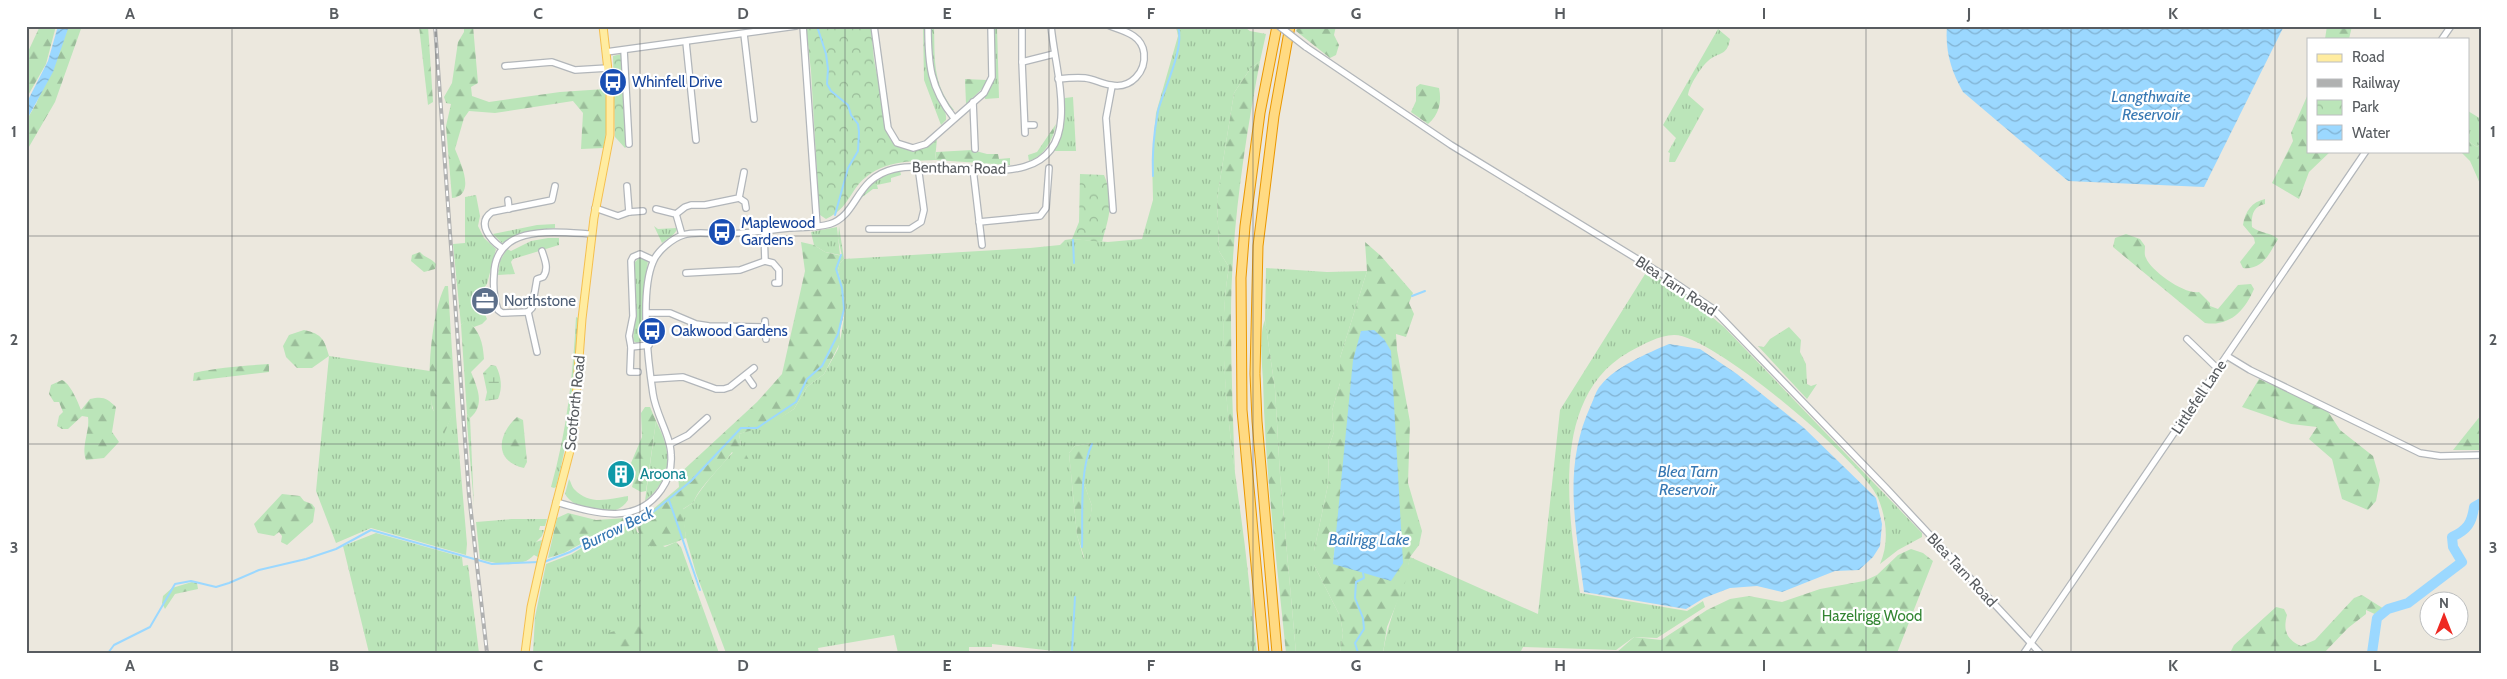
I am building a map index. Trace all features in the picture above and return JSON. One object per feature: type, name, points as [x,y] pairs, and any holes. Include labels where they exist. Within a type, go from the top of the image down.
[{"type":"highway","points":[[1264,653],[1242,410],[1241,278],[1260,113],[1278,26]]},
{"type":"highway","points":[[1277,653],[1258,441],[1255,374],[1258,246],[1274,116],[1290,26]]},
{"type":"main road","name":"Scotforth Road","points":[[526,653],[529,618],[538,573],[573,439],[582,318],[595,208],[610,136],[612,116],[603,26]]},
{"type":"street","points":[[606,52],[796,26]]},
{"type":"street","points":[[803,26],[818,226]]},
{"type":"street","points":[[874,26],[888,128],[893,140],[904,147],[919,147],[926,144],[984,93],[992,77],[991,26]]},
{"type":"street","points":[[928,26],[932,79],[939,99],[954,118]]},
{"type":"street","points":[[1022,26],[1025,133]]},
{"type":"street","name":"Bentham Road","points":[[682,235],[764,231],[830,224],[846,214],[860,191],[879,175],[894,169],[918,166],[1018,169],[1042,160],[1051,149],[1059,130],[1061,108],[1051,26]]},
{"type":"street","points":[[1058,79],[1087,78],[1112,86],[1122,86],[1136,77],[1144,65],[1140,40],[1133,34],[1110,26]]},
{"type":"street","name":"Blea Tarn Road","points":[[1278,26],[1451,145],[1665,276],[1712,308],[1879,481],[2040,653]]},
{"type":"street","points":[[2443,38],[2450,26]]},
{"type":"street","points":[[744,34],[754,119]]},
{"type":"street","points":[[686,42],[696,140]]},
{"type":"street","points":[[624,50],[629,144]]},
{"type":"street","points":[[1022,62],[1054,54]]},
{"type":"street","points":[[509,67],[552,62],[576,70],[608,68]]},
{"type":"street","points":[[1112,86],[1106,118],[1113,210]]},
{"type":"street","points":[[973,102],[975,149]]},
{"type":"street","points":[[1024,125],[1034,125]]},
{"type":"street","name":"Littlefell Lane","points":[[2024,653],[2365,152]]},
{"type":"street","points":[[869,229],[882,226],[910,229],[921,222],[924,210],[918,166]]},
{"type":"street","points":[[979,222],[1040,216],[1046,208],[1046,180],[1049,168]]},
{"type":"street","points":[[973,169],[982,245]]},
{"type":"street","points":[[739,198],[744,172]]},
{"type":"street","points":[[502,248],[488,236],[484,219],[492,212],[552,200],[555,186]]},
{"type":"street","points":[[627,186],[629,212]]},
{"type":"street","points":[[656,210],[676,214],[691,205],[706,205],[739,198],[745,202],[746,208]]},
{"type":"street","points":[[508,200],[509,209]]},
{"type":"street","points":[[595,208],[618,216],[629,212],[643,211]]},
{"type":"street","points":[[556,502],[608,514],[628,513],[641,508],[656,497],[665,483],[671,467],[670,444],[660,422],[652,379],[647,313],[648,283],[653,260],[668,244],[682,235],[676,214]]},
{"type":"street","points":[[764,231],[765,261]]},
{"type":"street","points":[[542,251],[546,264],[546,274],[537,279],[532,308],[528,312],[502,313],[497,307],[494,266],[502,248],[515,239],[535,232],[592,234]]},
{"type":"street","points":[[638,372],[630,372],[631,347],[629,336],[633,316],[631,261],[633,257],[640,254],[653,260]]},
{"type":"street","points":[[686,273],[701,269],[740,270],[765,261],[773,263],[779,270],[779,283],[776,283]]},
{"type":"street","points":[[528,312],[537,352]]},
{"type":"street","points":[[647,313],[670,313],[696,324],[709,326],[765,324],[766,339]]},
{"type":"street","points":[[2187,339],[2218,368]]},
{"type":"street","points":[[631,347],[649,345]]},
{"type":"street","points":[[2226,356],[2250,370],[2420,453],[2440,456],[2481,455]]},
{"type":"street","points":[[652,379],[683,377],[716,389],[724,389],[730,388],[754,368]]},
{"type":"street","points":[[746,375],[753,384]]},
{"type":"street","points":[[670,444],[688,435],[704,420],[698,415]]},
{"type":"green space","points":[[40,26],[56,26],[46,64],[26,99],[26,56]]},
{"type":"green space","points":[[69,26],[82,26],[55,102],[26,152],[26,121],[36,104]]},
{"type":"green space","points":[[419,26],[428,26],[433,102],[428,105]]},
{"type":"green space","points":[[464,26],[473,26],[478,83],[471,87],[472,96],[489,102],[560,92],[605,89],[608,117],[604,148],[581,149],[583,113],[573,101],[495,113],[469,111],[464,118],[455,149],[465,177],[464,191],[460,196],[452,198],[446,126],[451,104],[446,103],[444,97],[452,83],[458,42],[464,32]]},
{"type":"green space","points":[[806,26],[871,26],[874,60],[890,139],[907,150],[919,150],[937,139],[935,160],[901,162],[880,168],[863,180],[846,203],[826,219],[820,215],[819,209],[811,71]]},
{"type":"green space","points":[[923,26],[927,26],[927,58],[931,81],[946,116],[946,120],[941,125],[924,80]]},
{"type":"green space","points":[[931,26],[934,26],[935,60],[938,80],[954,110],[948,110],[931,71]]},
{"type":"green space","points":[[991,26],[997,26],[999,98],[985,99],[984,93],[992,77]]},
{"type":"green space","points":[[1176,26],[1243,26],[1250,31],[1266,34],[1260,61],[1250,69],[1234,93],[1217,199],[1219,251],[1229,267],[1225,296],[1224,326],[1226,388],[1257,653],[1072,653],[992,644],[992,647],[969,647],[969,653],[898,653],[894,635],[818,648],[819,653],[726,653],[696,573],[686,538],[682,510],[694,502],[715,473],[741,445],[739,434],[770,424],[794,409],[807,387],[824,374],[838,349],[846,305],[838,270],[840,263],[844,259],[1060,245],[1065,240],[1072,239],[1108,242],[1142,239],[1153,200],[1152,157],[1156,113],[1178,36]],"holes":[[[1091,443],[1083,481],[1092,506],[1084,559],[1077,535],[1069,453],[1075,446]]]},
{"type":"green space","points":[[1298,26],[1336,26],[1334,35],[1339,45],[1336,55],[1330,58],[1296,31]]},
{"type":"green space","points":[[2327,26],[2352,26],[2349,38],[2325,38]]},
{"type":"green space","points":[[1718,29],[1730,39],[1729,45],[1725,51],[1705,64],[1693,82],[1688,95],[1704,109],[1675,162],[1669,162],[1670,153],[1668,152],[1676,138],[1663,125]]},
{"type":"green space","points":[[621,54],[628,145],[625,148],[615,137],[613,56]]},
{"type":"green space","points":[[1260,61],[1244,157],[1233,254],[1231,338],[1235,474],[1224,370],[1225,292],[1229,267],[1219,251],[1217,199],[1234,93],[1250,69]]},
{"type":"green space","points":[[965,79],[987,80],[985,86],[966,104]]},
{"type":"green space","points":[[1420,84],[1439,88],[1439,108],[1435,117],[1428,124],[1411,112],[1416,101],[1416,87]]},
{"type":"green space","points":[[2307,96],[2307,152],[2330,152],[2309,172],[2299,199],[2272,183],[2293,141],[2291,133]]},
{"type":"green space","points":[[1073,97],[1076,151],[1053,151],[1064,126],[1065,98]]},
{"type":"green space","points":[[2470,112],[2481,119],[2481,142],[2477,147],[2470,142]]},
{"type":"green space","points":[[1056,124],[1053,135],[1044,151],[1029,161],[1028,155],[1037,152]]},
{"type":"green space","points":[[2470,142],[2477,147],[2481,142],[2481,186],[2470,161],[2461,152],[2470,152]]},
{"type":"green space","points":[[972,150],[987,154],[998,154],[999,159],[1010,158],[1010,165],[935,160],[936,152]]},
{"type":"green space","points":[[900,170],[901,175],[891,178],[891,182],[877,185],[878,189],[873,189],[861,198],[877,179],[887,173]]},
{"type":"green space","points":[[1080,174],[1104,175],[1107,184],[1110,208],[1102,242],[1072,239],[1079,222]]},
{"type":"green space","points":[[476,195],[480,216],[478,226],[484,238],[496,249],[487,284],[477,297],[481,311],[484,312],[487,319],[482,324],[474,327],[466,321],[461,325],[453,244],[465,243],[465,197]]},
{"type":"green space","points":[[2265,199],[2265,204],[2255,209],[2252,227],[2278,239],[2265,260],[2256,266],[2243,268],[2240,262],[2255,243],[2254,238],[2243,225],[2244,220],[2247,211],[2253,205]]},
{"type":"green space","points":[[555,224],[555,228],[525,232],[502,243],[493,234],[537,225]]},
{"type":"green space","points":[[654,226],[658,229],[677,228],[673,235],[662,243]]},
{"type":"green space","points":[[839,226],[844,259],[840,263],[838,270],[846,305],[840,330],[840,343],[824,374],[807,387],[794,409],[770,425],[739,434],[741,445],[750,462],[743,464],[732,452],[700,491],[694,502],[683,509],[686,538],[659,547],[642,543],[634,516],[652,510],[679,487],[678,475],[757,402],[782,374],[805,271],[801,242],[814,245],[825,252],[842,256],[838,238]]},
{"type":"green space","points":[[837,227],[840,255],[825,252],[814,245],[811,232]]},
{"type":"green space","points":[[2126,234],[2140,239],[2145,246],[2146,258],[2161,275],[2177,286],[2193,292],[2199,292],[2210,303],[2210,306],[2218,309],[2238,285],[2251,284],[2254,289],[2246,304],[2229,320],[2214,324],[2205,323],[2113,247],[2115,238]]},
{"type":"green space","points":[[559,238],[559,245],[513,259],[511,262],[515,274],[498,275],[500,261],[507,249],[511,251],[531,241]]},
{"type":"green space","points":[[1365,242],[1381,256],[1413,293],[1409,303],[1414,314],[1406,337],[1396,334],[1397,350],[1410,422],[1408,483],[1422,531],[1419,545],[1410,557],[1405,583],[1387,627],[1383,653],[1340,653],[1343,633],[1340,616],[1314,565],[1314,551],[1329,480],[1328,449],[1334,432],[1332,411],[1340,383],[1340,358],[1367,271]],"holes":[[[1361,331],[1384,339],[1333,563]]]},
{"type":"green space","points":[[420,252],[436,264],[435,269],[424,272],[411,261],[412,255]]},
{"type":"green space","points":[[641,256],[648,261],[644,287],[645,339],[637,343],[633,341],[635,317],[634,263]]},
{"type":"green space","points":[[1266,268],[1327,272],[1367,271],[1340,358],[1340,383],[1332,411],[1334,432],[1328,449],[1329,480],[1314,551],[1314,565],[1340,616],[1343,633],[1340,653],[1296,653],[1280,475],[1275,389],[1265,320]]},
{"type":"green space","points":[[1647,271],[1688,297],[1724,327],[1922,533],[1922,537],[1898,550],[1880,564],[1886,540],[1881,506],[1878,498],[1866,481],[1845,458],[1785,403],[1720,355],[1693,340],[1668,335],[1629,352],[1603,372],[1586,398],[1575,428],[1570,461],[1569,495],[1580,593],[1687,611],[1703,601],[1705,607],[1657,638],[1634,637],[1616,650],[1523,647],[1520,653],[1383,653],[1388,628],[1410,557],[1538,614],[1560,410]]},
{"type":"green space","points":[[445,286],[448,286],[456,416],[452,416],[444,434],[433,409],[430,364],[433,329],[440,297]]},
{"type":"green space","points":[[576,317],[578,318],[577,340],[569,423],[566,444],[556,487],[554,488],[551,487],[557,466],[568,403]]},
{"type":"green space","points":[[466,320],[475,328],[480,337],[484,359],[471,372],[478,390],[479,402],[475,413],[470,418],[467,414],[461,325]]},
{"type":"green space","points":[[1265,320],[1275,389],[1280,475],[1296,653],[1286,653],[1272,517],[1266,449],[1261,341]]},
{"type":"green space","points":[[1789,327],[1801,340],[1800,352],[1806,364],[1807,384],[1811,386],[1817,384],[1807,399],[1758,346],[1764,347],[1770,339]]},
{"type":"green space","points":[[304,330],[315,333],[321,338],[326,345],[329,356],[312,368],[297,368],[286,357],[283,346],[289,335]]},
{"type":"green space","points":[[329,356],[430,371],[432,408],[445,431],[452,415],[456,416],[467,544],[466,555],[371,528],[336,543],[316,491]]},
{"type":"green space","points":[[269,364],[269,372],[193,381],[194,373],[222,368]]},
{"type":"green space","points":[[491,365],[496,366],[498,370],[501,382],[500,391],[498,399],[485,401],[487,392],[483,373]]},
{"type":"green space","points":[[2259,379],[2327,410],[2340,430],[2373,456],[2380,480],[2376,501],[2368,510],[2342,499],[2332,459],[2309,439],[2317,427],[2291,424],[2242,407]]},
{"type":"green space","points":[[62,380],[71,389],[81,410],[90,399],[98,398],[107,400],[116,407],[112,432],[119,442],[104,458],[86,460],[84,449],[88,417],[82,416],[68,429],[62,429],[57,426],[59,416],[63,412],[59,402],[54,402],[49,394],[51,385]]},
{"type":"green space","points":[[645,407],[650,407],[656,421],[646,491],[641,492],[632,487],[636,472],[631,463],[642,437],[641,413]]},
{"type":"green space","points":[[467,414],[470,418],[474,506],[467,423]]},
{"type":"green space","points":[[2481,415],[2481,450],[2453,450]]},
{"type":"green space","points":[[517,417],[523,420],[527,462],[524,468],[514,465],[507,460],[503,454],[502,447],[505,432]]},
{"type":"green space","points":[[656,421],[665,443],[667,464],[661,482],[645,501]]},
{"type":"green space","points":[[1091,443],[1083,481],[1092,506],[1085,560],[1077,535],[1069,453],[1075,446]]},
{"type":"green space","points":[[569,479],[574,489],[587,498],[607,500],[628,496],[628,500],[622,507],[606,512],[596,512],[587,509],[570,500],[565,494]]},
{"type":"green space","points":[[282,494],[300,496],[315,508],[313,522],[287,545],[281,542],[282,536],[279,532],[274,536],[258,533],[254,524]]},
{"type":"green space","points":[[568,513],[596,520],[627,519],[564,553],[548,558],[557,518]]},
{"type":"green space","points":[[547,519],[545,526],[540,526],[539,530],[544,530],[542,536],[536,542],[542,540],[538,557],[534,555],[516,564],[480,559],[476,522]]},
{"type":"green space","points":[[634,522],[637,532],[665,547],[676,542],[681,547],[719,653],[533,653],[535,617],[546,564],[572,554],[598,538]]},
{"type":"green space","points":[[376,533],[462,557],[463,566],[468,565],[479,653],[369,653],[343,546]]},
{"type":"green space","name":"Hazelrigg Wood","points":[[1911,549],[1923,553],[1933,561],[1897,653],[1616,653],[1634,637],[1661,640],[1707,610],[1730,599],[1749,596],[1782,602],[1820,589],[1864,581],[1877,575],[1898,555]]},
{"type":"green space","points":[[192,582],[197,583],[198,589],[175,594],[165,609],[162,603],[163,596],[172,588]]},
{"type":"green space","points":[[2362,595],[2384,609],[2379,616],[2366,610],[2366,614],[2348,628],[2324,653],[2230,653],[2234,645],[2276,607],[2284,609],[2287,615],[2285,625],[2287,634],[2301,646],[2315,640],[2354,598]]},
{"type":"green space","points":[[641,623],[649,642],[605,652],[608,633]]},
{"type":"water","points":[[58,26],[69,26],[53,72],[26,121],[26,104],[48,61]]},
{"type":"water","name":"Langthwaite Reservoir","points":[[1947,26],[2284,26],[2204,187],[2068,181],[1963,92],[1950,60],[1947,44]]},
{"type":"water","name":"Bailrigg Lake","points":[[1374,330],[1384,339],[1391,351],[1403,563],[1391,581],[1333,564],[1353,360],[1361,331]]},
{"type":"water","name":"Blea Tarn Reservoir","points":[[1669,344],[1700,349],[1737,374],[1804,428],[1876,498],[1882,524],[1880,546],[1873,557],[1859,570],[1835,571],[1782,592],[1757,586],[1730,588],[1704,598],[1686,609],[1584,592],[1574,497],[1574,474],[1582,428],[1596,392],[1607,378],[1632,361]]},
{"type":"waterway","name":"Burrow Beck","points":[[817,26],[826,54],[827,84],[831,91],[848,105],[851,115],[858,124],[859,132],[858,151],[848,168],[835,215]]},
{"type":"waterway","points":[[1153,176],[1154,135],[1158,111],[1179,46],[1178,26]]},
{"type":"waterway","points":[[1073,240],[1074,263]]},
{"type":"waterway","name":"Burrow Beck","points":[[544,562],[570,552],[603,534],[653,512],[691,481],[741,428],[757,428],[796,402],[807,379],[822,366],[838,334],[844,309],[842,288],[836,269],[841,255]]},
{"type":"waterway","points":[[1412,296],[1425,291]]},
{"type":"waterway","points":[[1082,547],[1083,481],[1092,444]]},
{"type":"waterway","points":[[669,500],[700,590]]},
{"type":"waterway","points":[[2372,653],[2377,618],[2388,609],[2408,603],[2462,562],[2453,547],[2452,537],[2468,525],[2474,507],[2481,503]]},
{"type":"waterway","name":"Burrow Beck","points":[[108,653],[114,645],[150,627],[175,584],[191,581],[216,587],[259,570],[306,559],[336,549],[371,530],[492,564],[539,562]]},
{"type":"waterway","points":[[1358,653],[1355,643],[1364,629],[1363,618],[1355,598],[1356,582],[1364,578],[1363,573]]},
{"type":"waterway","points":[[1072,651],[1075,597]]},
{"type":"railway","points":[[435,26],[469,495],[487,653]]},
{"type":"place","name":"Whinfell Drive","points":[[613,82]]},
{"type":"place","name":"Maplewood Gardens","points":[[722,232]]},
{"type":"place","name":"Northstone","points":[[485,301]]},
{"type":"place","name":"Oakwood Gardens","points":[[652,331]]},
{"type":"place","name":"Aroona","points":[[621,474]]}]
